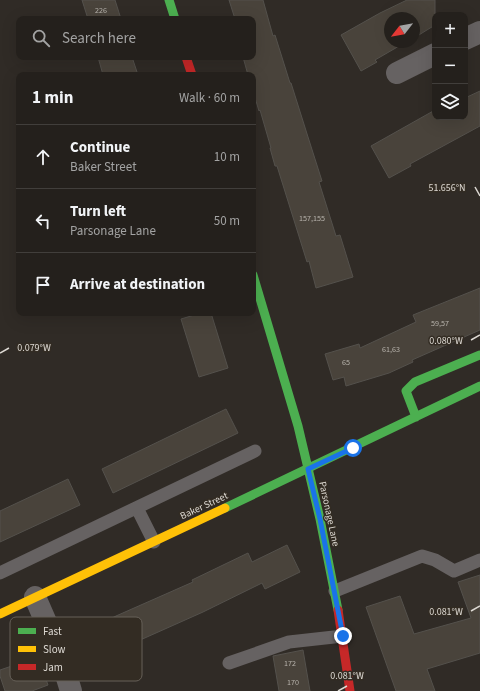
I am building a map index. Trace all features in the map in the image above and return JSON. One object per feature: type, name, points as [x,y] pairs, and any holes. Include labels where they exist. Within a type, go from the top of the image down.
[{"type":"street","points":[[169,0],[173,16]]},
{"type":"street","points":[[468,38],[480,32]]},
{"type":"street","points":[[397,73],[432,56]]},
{"type":"street","points":[[187,60],[191,72]]},
{"type":"street","name":"Parsonage Lane","points":[[256,285],[298,426],[308,469],[335,591],[343,636],[350,691]]},
{"type":"street","points":[[416,417],[406,391],[415,382],[480,355]]},
{"type":"street","name":"Baker Street","points":[[0,614],[480,386]]},
{"type":"street","points":[[35,597],[43,617]]},
{"type":"street","points":[[68,681],[71,691]]},
{"type":"lane","points":[[0,573],[255,451]]},
{"type":"lane","points":[[137,508],[154,542]]},
{"type":"lane","points":[[335,591],[422,556],[435,560],[454,571],[480,560]]},
{"type":"lane","points":[[229,663],[289,642],[343,636]]},
{"type":"building","points":[[82,0],[115,0],[120,16],[87,16]]},
{"type":"building","points":[[229,0],[263,0],[273,36],[275,35],[322,181],[319,182],[336,236],[340,235],[353,277],[316,288],[309,261],[307,262],[277,166],[275,166],[260,110],[259,111],[256,101],[256,72],[247,72],[244,60],[256,60],[256,16],[234,16]]},
{"type":"building","points":[[407,0],[435,0],[435,12],[432,12],[432,27],[420,34],[420,12],[384,12],[384,48],[396,48],[375,60],[377,62],[361,71],[341,35],[380,13]]},
{"type":"building","points":[[99,60],[133,60],[137,72],[102,72]]},
{"type":"building","points":[[480,91],[480,126],[410,164],[411,166],[389,178],[371,146],[432,112],[432,120],[468,120],[468,97]]},
{"type":"building","points":[[480,288],[480,330],[412,360],[413,362],[389,373],[346,386],[344,377],[333,380],[325,354],[359,344],[360,348],[416,322],[413,315]]},
{"type":"building","points":[[191,316],[212,316],[228,368],[199,377],[181,319]]},
{"type":"building","points":[[226,409],[238,433],[113,493],[102,469]]},
{"type":"building","points":[[68,479],[80,505],[0,542],[0,511]]},
{"type":"building","points":[[287,545],[300,572],[265,589],[262,583],[203,612],[142,639],[142,617],[114,617],[193,582],[192,580],[248,553],[252,562]]},
{"type":"building","points":[[480,575],[480,653],[427,669],[435,691],[396,691],[366,607],[400,596],[414,634],[471,618],[458,582]]},
{"type":"building","points":[[303,650],[310,691],[279,691],[273,656]]},
{"type":"building","points":[[10,667],[10,681],[47,681],[48,685],[32,691],[5,691],[0,676],[0,670]]},
{"type":"traffic: fast","points":[[169,0],[174,16]]},
{"type":"traffic: fast","points":[[256,285],[298,426],[320,519],[338,610]]},
{"type":"traffic: fast","points":[[416,417],[406,391],[415,382],[480,355]]},
{"type":"traffic: fast","points":[[225,508],[480,386]]},
{"type":"traffic: slow","points":[[0,614],[225,508]]},
{"type":"traffic: jam","points":[[187,60],[191,72]]},
{"type":"traffic: jam","points":[[338,610],[350,691]]},
{"type":"route","points":[[343,636],[320,519],[308,469],[353,448]]}]
